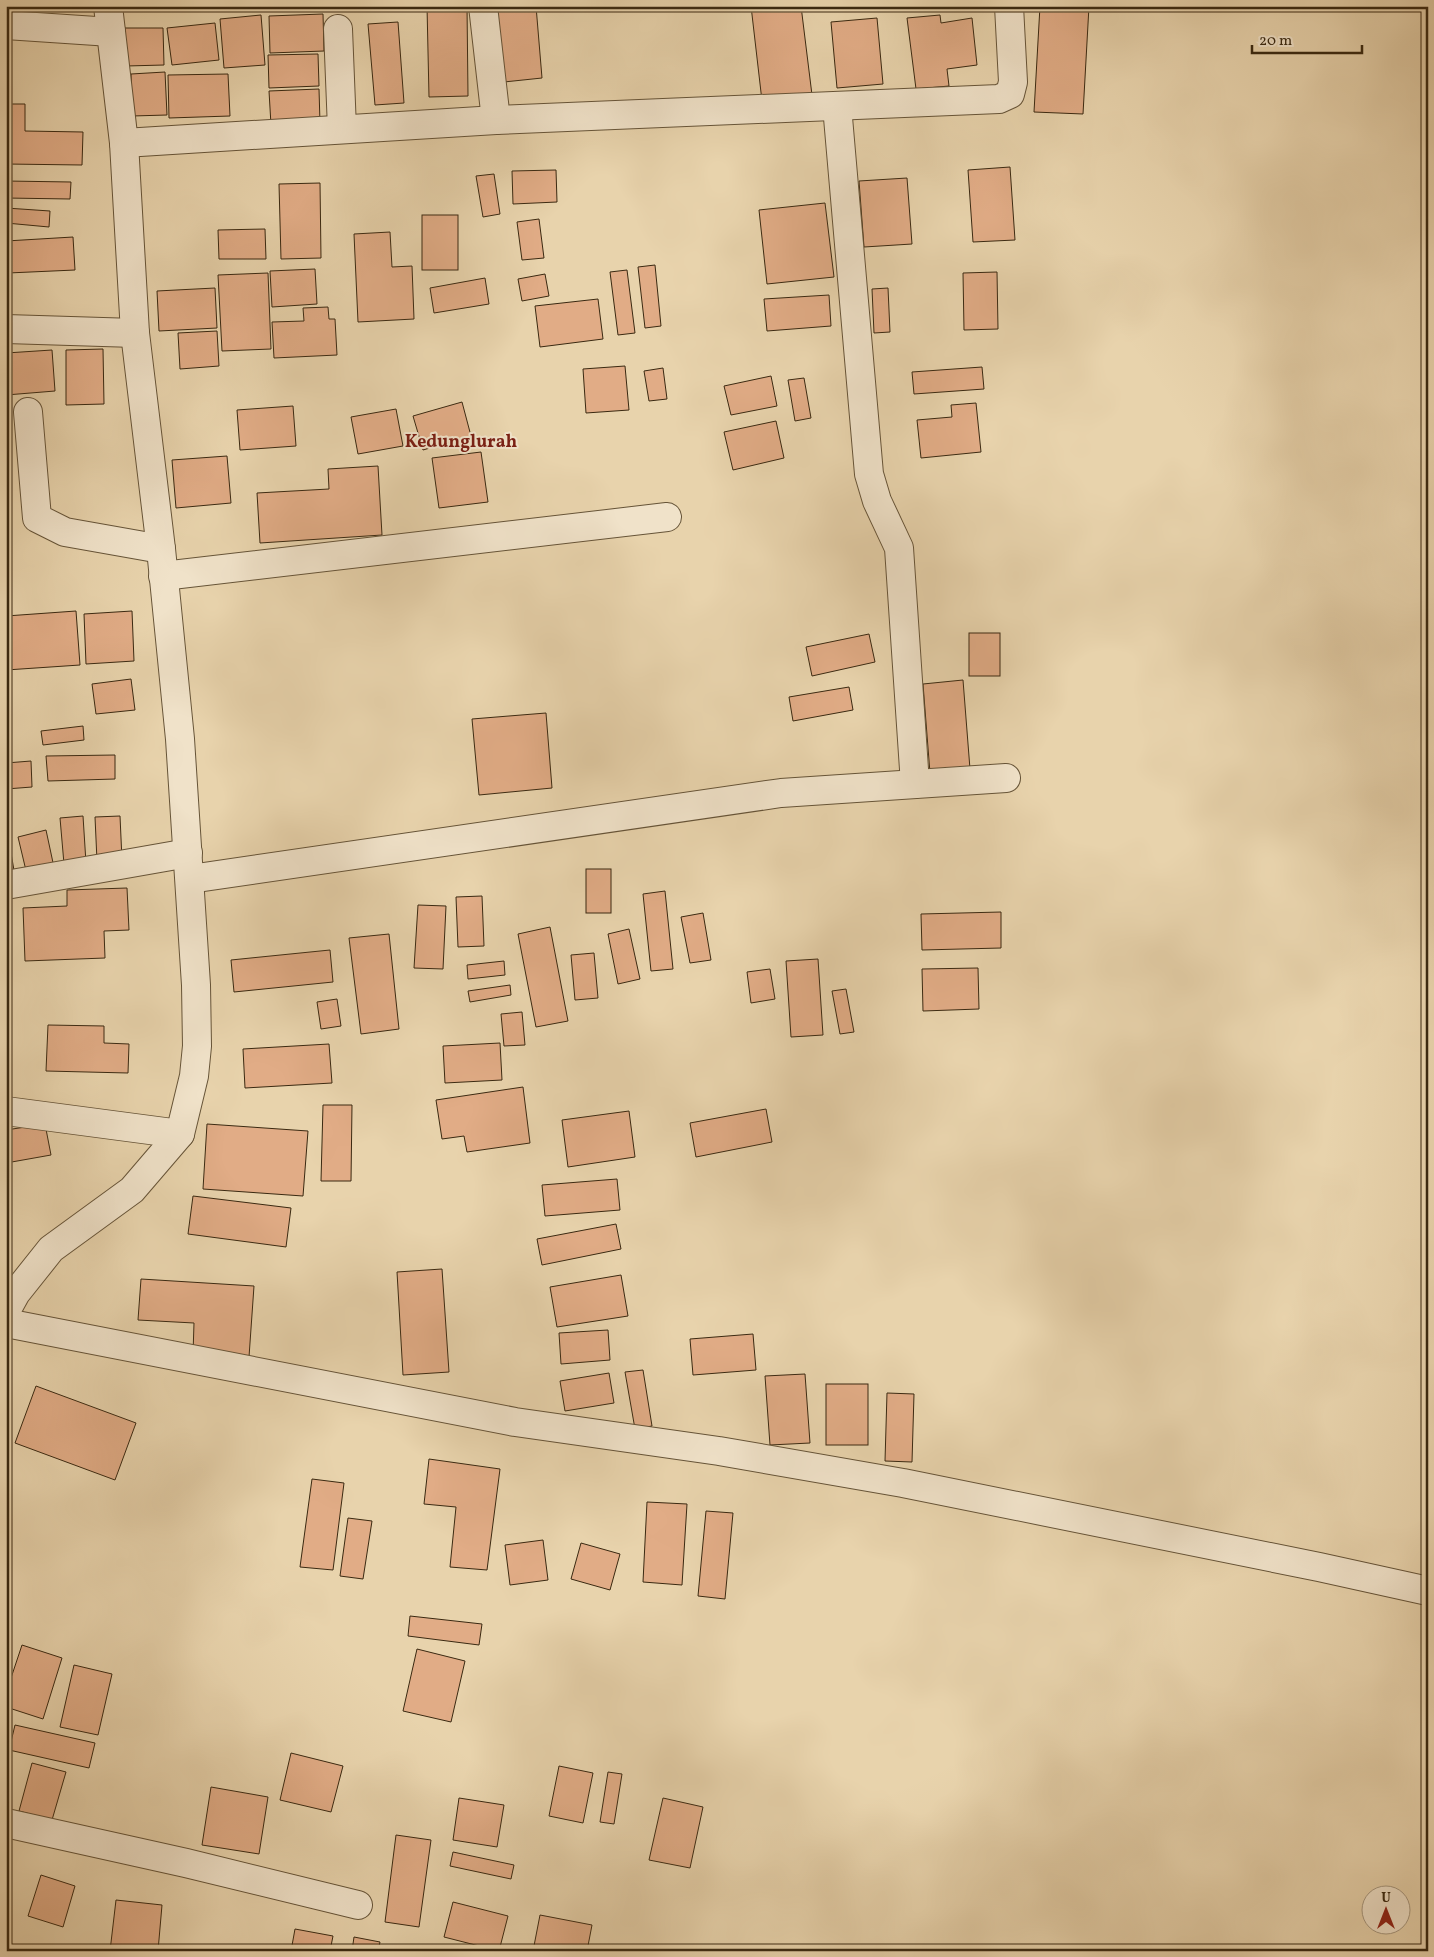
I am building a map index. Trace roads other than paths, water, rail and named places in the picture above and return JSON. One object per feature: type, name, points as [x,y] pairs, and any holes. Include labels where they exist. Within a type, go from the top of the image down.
[{"type":"street","points":[[483,6],[496,120]]},
{"type":"street","points":[[124,143],[496,120],[999,99],[1010,94],[1013,82],[1009,6]]},
{"type":"street","points":[[6,25],[110,19],[124,143],[135,333],[161,549],[180,739],[196,984],[197,1046],[194,1076],[180,1134],[132,1190],[50,1248],[16,1293],[6,1311]]},
{"type":"street","points":[[338,29],[342,129]]},
{"type":"street","points":[[837,106],[869,474],[877,501],[899,548],[915,784]]},
{"type":"street","points":[[6,329],[135,333]]},
{"type":"street","points":[[28,412],[37,518],[65,532],[161,549]]},
{"type":"street","points":[[163,576],[667,517]]},
{"type":"street","points":[[6,885],[189,866],[781,793],[1006,778]]},
{"type":"street","points":[[6,1111],[180,1134]]},
{"type":"street","points":[[6,1323],[515,1422],[719,1451],[903,1483],[1319,1566],[1428,1590]]},
{"type":"street","points":[[6,1823],[186,1863],[358,1905]]},
{"type":"district","name":"Kedunglurah","points":[[461,441]]}]
